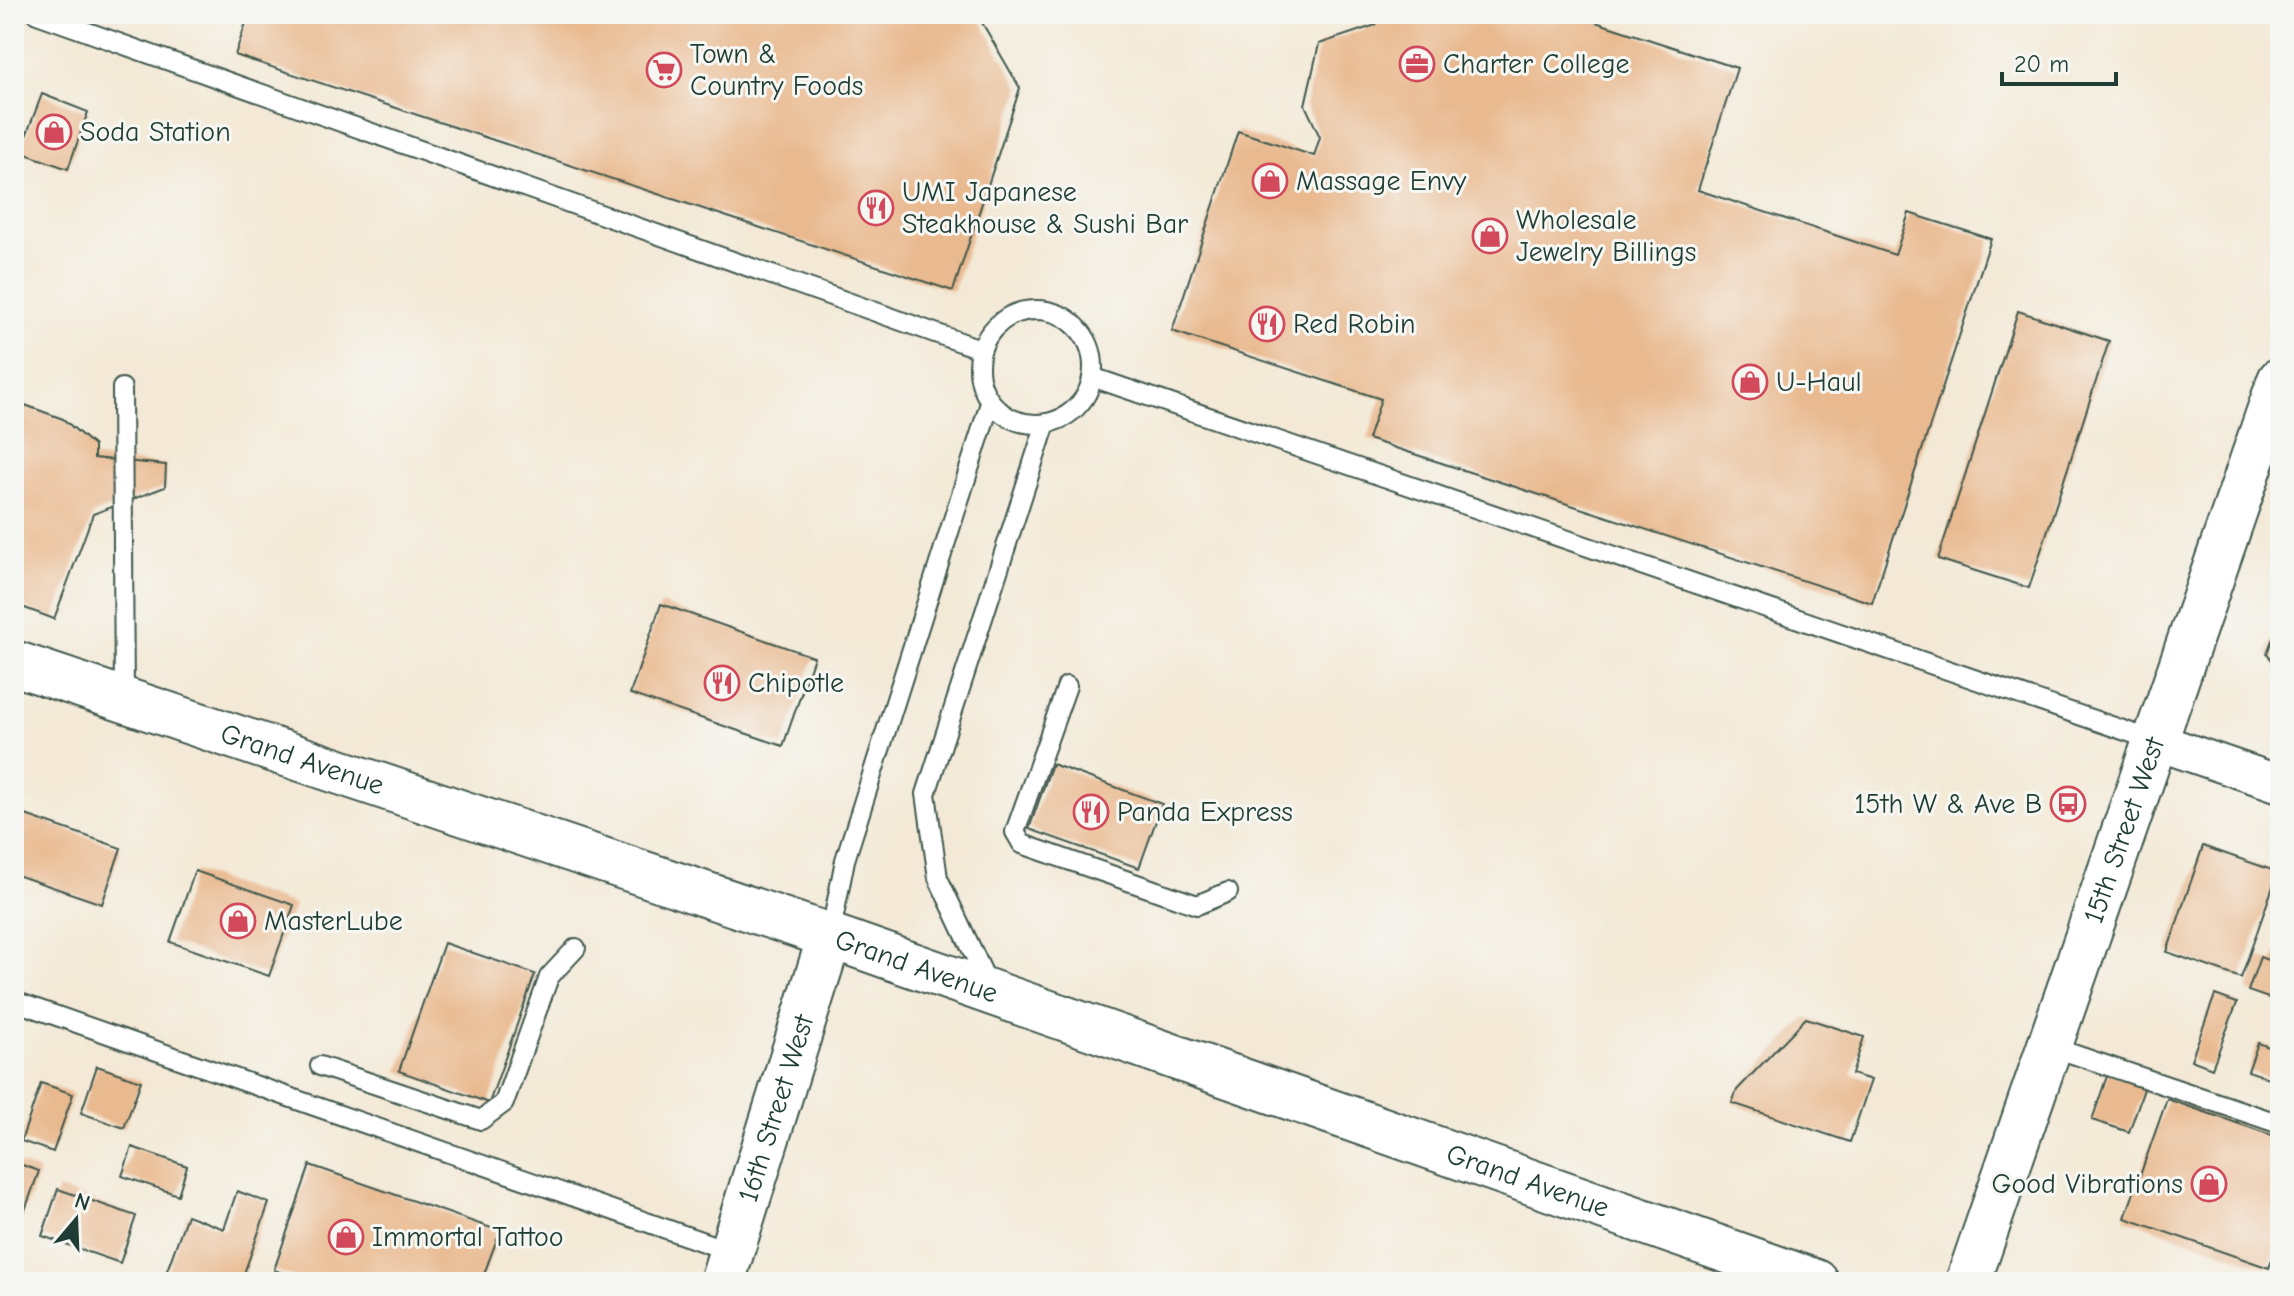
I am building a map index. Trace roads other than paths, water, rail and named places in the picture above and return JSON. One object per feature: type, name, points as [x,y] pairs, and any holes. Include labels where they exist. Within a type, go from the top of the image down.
[{"type":"main road","name":"15th Street West","points":[[1968,1282],[2155,741],[2262,452],[2280,380]]},
{"type":"main road","name":"Grand Avenue","points":[[14,663],[830,936],[1816,1282]]},
{"type":"main road","name":"16th Street West","points":[[727,1267],[830,936]]},
{"type":"street","points":[[2155,741],[2280,784]]},
{"type":"lane","points":[[37,14],[980,349]]},
{"type":"lane","points":[[1039,309],[1057,313],[1072,322],[1083,335],[1093,362],[1092,377],[1087,393],[1077,407],[1063,417],[1046,423],[1017,421],[990,403],[981,386],[978,368],[980,349],[990,331],[1004,318],[1039,309]]},
{"type":"lane","points":[[1092,377],[2155,741]]},
{"type":"lane","points":[[122,388],[124,699]]},
{"type":"lane","points":[[830,936],[845,860],[990,403]]},
{"type":"lane","points":[[993,994],[938,878],[926,794],[1046,423]]},
{"type":"lane","points":[[1067,686],[1015,832],[1022,844],[1197,905],[1228,892]]},
{"type":"lane","points":[[320,1066],[481,1120],[504,1103],[549,977],[576,948]]},
{"type":"lane","points":[[14,1001],[727,1267]]},
{"type":"lane","points":[[2049,1046],[2280,1124]]},
{"type":"place","name":"Charter College","points":[[1417,64]]},
{"type":"place","name":"Town & Country Foods","points":[[664,70]]},
{"type":"place","name":"Soda Station","points":[[54,132]]},
{"type":"place","name":"Massage Envy","points":[[1270,181]]},
{"type":"place","name":"UMI Japanese Steakhouse & Sushi Bar","points":[[876,208]]},
{"type":"place","name":"Wholesale Jewelry Billings","points":[[1490,236]]},
{"type":"place","name":"Red Robin","points":[[1267,324]]},
{"type":"place","name":"U-Haul","points":[[1750,382]]},
{"type":"place","name":"Chipotle","points":[[722,683]]},
{"type":"place","name":"15th W & Ave B","points":[[2068,804]]},
{"type":"place","name":"Panda Express","points":[[1091,812]]},
{"type":"place","name":"MasterLube","points":[[238,921]]},
{"type":"place","name":"Good Vibrations","points":[[2209,1184]]},
{"type":"place","name":"Immortal Tattoo","points":[[346,1237]]}]
